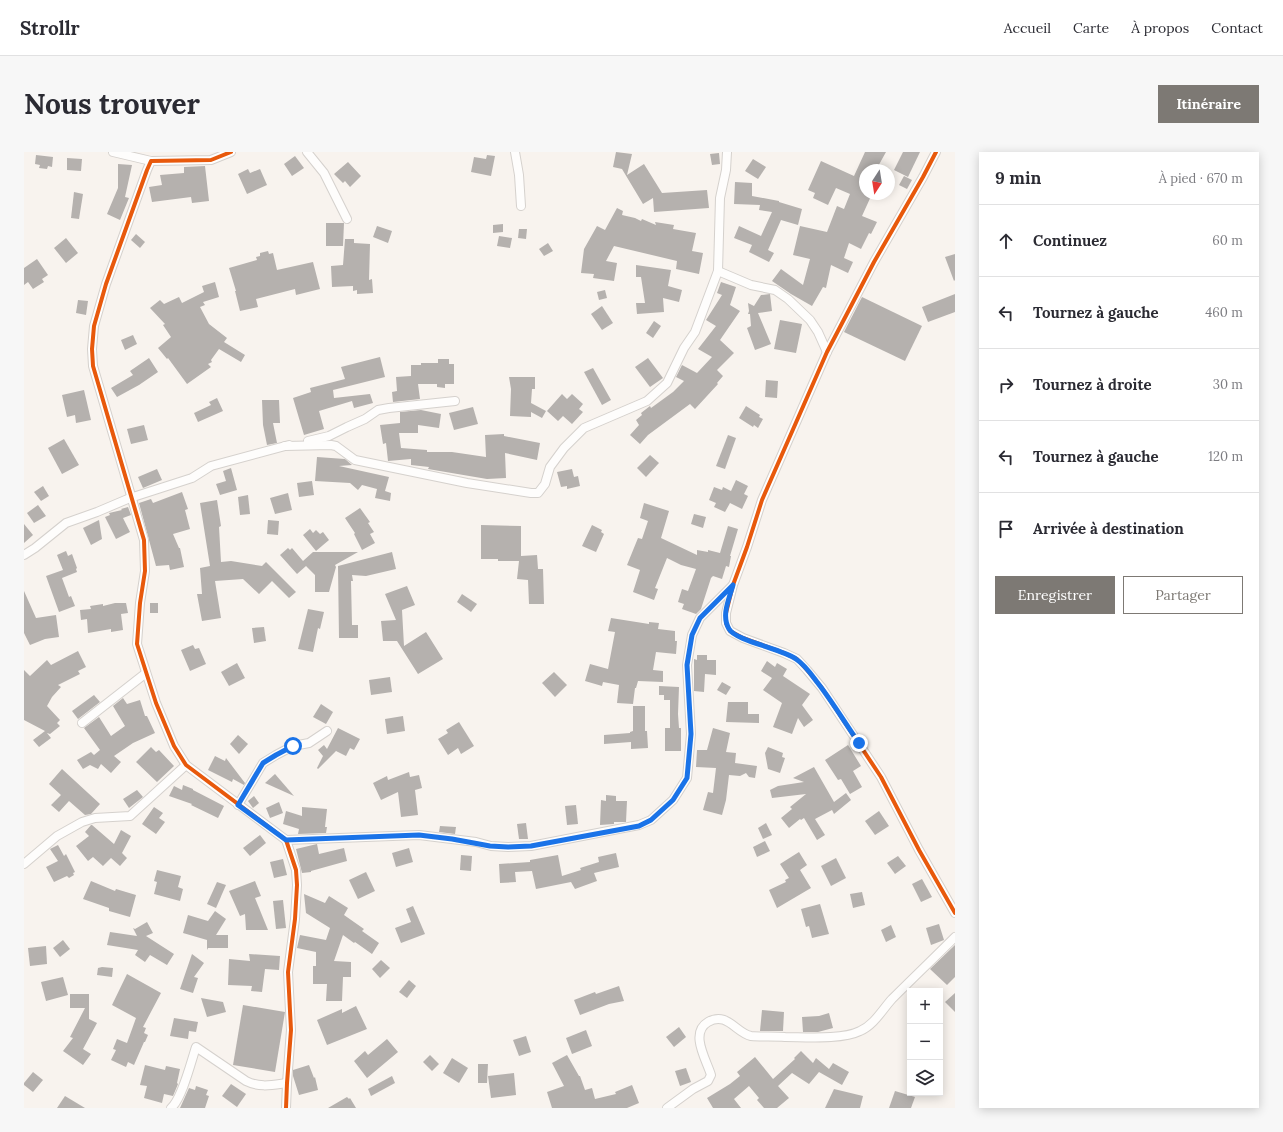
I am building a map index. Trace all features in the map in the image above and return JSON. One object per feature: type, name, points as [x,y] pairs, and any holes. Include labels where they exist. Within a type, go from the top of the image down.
[{"type":"street","points":[[113,152],[151,161],[211,160],[231,152]]},
{"type":"street","points":[[307,152],[324,173],[347,219]]},
{"type":"street","points":[[514,152],[519,175],[521,206]]},
{"type":"street","points":[[285,446],[331,444],[355,460],[467,483],[538,493],[545,484],[550,467],[564,448],[584,428],[647,401],[667,383],[684,348],[695,332],[718,271],[720,198],[726,170],[727,152]]},
{"type":"street","points":[[936,152],[924,177],[874,262],[827,352],[762,500],[733,585],[726,613],[726,623],[730,631],[743,638],[797,659],[808,670],[822,688],[881,777],[955,913]]},
{"type":"street","points":[[151,161],[106,284],[94,326],[92,349],[93,366],[130,498],[144,540],[145,571],[140,603],[138,644],[156,703],[174,746],[186,765],[286,840],[296,870],[296,919],[288,972],[291,1030],[286,1108]]},
{"type":"street","points":[[718,271],[751,285],[775,290],[788,299],[810,320],[818,332],[827,352]]},
{"type":"street","points":[[24,555],[66,523],[130,498],[192,478],[211,466],[329,436],[365,419],[378,410],[455,401]]},
{"type":"street","points":[[286,840],[419,835],[490,846],[531,846],[639,826],[651,820],[673,800],[687,778],[691,734],[687,665],[692,635],[700,618],[733,585]]},
{"type":"street","points":[[82,723],[146,672]]},
{"type":"street","points":[[238,805],[263,763],[293,746],[309,743],[326,732]]},
{"type":"street","points":[[24,864],[57,836],[82,822],[95,818],[130,816],[186,765]]},
{"type":"street","points":[[667,1108],[693,1089],[708,1081],[711,1075],[701,1049],[699,1037],[703,1028],[708,1022],[718,1019],[727,1020],[750,1036],[832,1037],[859,1032],[870,1025],[892,1000],[955,937]]},
{"type":"street","points":[[171,1108],[180,1096],[196,1047],[254,1085],[265,1086],[287,1082]]},
{"type":"building","points":[[616,152],[632,154],[627,175],[644,164],[662,193],[707,190],[709,208],[654,212],[653,198],[643,204],[622,169],[613,167]]},
{"type":"building","points":[[865,152],[886,152],[879,164],[860,164]]},
{"type":"building","points":[[903,152],[920,152],[908,177],[895,170]]},
{"type":"building","points":[[719,153],[720,164],[712,165],[710,154]]},
{"type":"building","points":[[36,155],[53,157],[52,167],[48,166],[47,169],[39,168],[40,165],[35,164]]},
{"type":"building","points":[[487,155],[495,156],[491,176],[471,172],[474,157],[486,159]]},
{"type":"building","points":[[295,156],[304,168],[292,176],[284,164]]},
{"type":"building","points":[[67,158],[82,159],[81,171],[67,170]]},
{"type":"building","points":[[753,159],[766,167],[758,179],[745,171]]},
{"type":"building","points":[[821,161],[854,176],[859,165],[859,200],[869,200],[862,216],[877,222],[871,234],[869,233],[861,249],[849,243],[844,258],[853,262],[848,273],[831,265],[826,288],[823,287],[812,306],[772,281],[781,269],[803,285],[810,259],[793,255],[800,226],[827,232],[837,206],[844,209],[850,194],[836,188],[828,205],[813,198],[815,193],[808,190]]},
{"type":"building","points":[[348,162],[361,176],[350,187],[345,181],[343,183],[334,174]]},
{"type":"building","points":[[118,164],[132,165],[125,197],[129,198],[120,220],[107,214],[118,188]]},
{"type":"building","points":[[205,166],[209,201],[192,203],[191,197],[152,202],[149,187],[162,185],[160,175],[184,173],[184,167]]},
{"type":"building","points":[[248,169],[250,173],[260,169],[267,185],[247,194],[238,174]]},
{"type":"building","points":[[904,176],[912,180],[907,189],[899,185]]},
{"type":"building","points":[[735,182],[752,183],[752,196],[779,201],[802,209],[798,225],[781,220],[768,250],[774,253],[769,262],[749,252],[752,245],[734,238],[739,226],[761,236],[772,212],[759,210],[760,205],[734,204]]},
{"type":"building","points":[[74,192],[83,194],[79,219],[71,218]]},
{"type":"building","points":[[617,208],[623,211],[622,215],[641,221],[642,219],[656,225],[655,222],[674,225],[673,229],[696,233],[692,251],[703,253],[699,274],[676,269],[677,261],[614,246],[606,261],[617,263],[614,281],[593,278],[594,274],[581,273],[584,249],[597,226],[605,230]]},
{"type":"building","points":[[326,223],[344,223],[343,246],[326,246]]},
{"type":"building","points":[[503,224],[503,232],[493,233],[493,225]]},
{"type":"building","points":[[377,226],[392,231],[388,243],[373,237]]},
{"type":"building","points":[[519,229],[527,229],[526,239],[518,238]]},
{"type":"building","points":[[136,234],[145,242],[140,248],[131,240]]},
{"type":"building","points":[[499,236],[512,238],[510,248],[497,246]]},
{"type":"building","points":[[66,238],[78,253],[66,263],[54,248]]},
{"type":"building","points":[[345,239],[354,239],[354,243],[370,244],[369,280],[372,279],[373,293],[357,294],[357,290],[353,291],[353,286],[332,287],[331,266],[343,265]]},
{"type":"building","points":[[548,243],[553,251],[544,256],[539,249]]},
{"type":"building","points":[[268,251],[269,254],[273,253],[277,270],[313,262],[320,289],[296,295],[295,289],[256,299],[258,307],[240,311],[229,268],[257,260],[256,257],[260,256],[260,253]]},
{"type":"building","points":[[955,254],[955,280],[954,281],[945,257]]},
{"type":"building","points":[[37,259],[48,275],[42,279],[44,282],[33,289],[28,282],[24,285],[24,268]]},
{"type":"building","points":[[636,265],[671,270],[668,286],[682,290],[679,302],[663,298],[664,312],[637,314],[636,303],[645,303],[641,277],[636,277]]},
{"type":"building","points":[[215,282],[219,297],[203,302],[205,305],[200,307],[209,324],[227,338],[224,342],[245,355],[241,362],[219,349],[211,360],[212,362],[208,364],[211,367],[187,384],[168,358],[167,359],[158,348],[171,337],[163,325],[165,324],[150,308],[160,300],[164,304],[179,297],[182,303],[204,292],[202,286]]},
{"type":"building","points":[[721,282],[736,287],[730,305],[740,311],[720,340],[734,353],[717,370],[723,376],[717,383],[718,384],[695,409],[690,404],[648,435],[640,444],[630,435],[639,425],[636,420],[642,415],[641,413],[650,406],[651,408],[673,392],[684,381],[676,377],[682,365],[697,373],[712,357],[698,349],[716,326],[706,320],[722,295],[717,293]]},
{"type":"building","points":[[605,290],[607,298],[599,300],[597,292]]},
{"type":"building","points":[[770,294],[772,311],[758,313],[771,344],[755,350],[747,328],[751,326],[750,314],[748,314],[748,303],[754,306],[761,295]]},
{"type":"building","points":[[955,294],[955,312],[928,322],[922,307]]},
{"type":"building","points":[[862,297],[922,326],[905,361],[844,332]]},
{"type":"building","points":[[78,300],[88,301],[86,315],[76,313]]},
{"type":"building","points":[[602,306],[613,323],[602,330],[591,314]]},
{"type":"building","points":[[780,320],[802,324],[796,353],[774,349]]},
{"type":"building","points":[[654,321],[661,326],[653,338],[646,333]]},
{"type":"building","points":[[133,335],[137,344],[125,350],[121,340]]},
{"type":"building","points":[[380,357],[385,377],[333,390],[334,398],[370,394],[373,403],[354,408],[352,401],[319,411],[324,429],[304,435],[293,398],[311,392],[310,388],[345,379],[341,367]]},
{"type":"building","points":[[149,358],[158,372],[139,385],[117,397],[111,388],[133,375],[130,371]]},
{"type":"building","points":[[648,358],[663,378],[650,387],[635,367]]},
{"type":"building","points":[[438,359],[449,359],[449,364],[454,364],[454,384],[445,384],[445,388],[437,387],[437,384],[418,384],[420,399],[393,402],[392,392],[397,391],[396,377],[411,376],[411,365],[421,365],[421,363],[438,363]]},
{"type":"building","points":[[593,368],[611,400],[602,405],[584,372]]},
{"type":"building","points":[[509,377],[535,377],[535,389],[532,389],[531,403],[546,411],[542,418],[531,412],[531,417],[510,416],[511,389]]},
{"type":"building","points":[[766,380],[778,381],[777,398],[765,397]]},
{"type":"building","points":[[84,390],[91,420],[76,423],[75,415],[67,417],[62,395]]},
{"type":"building","points":[[562,394],[567,399],[572,394],[583,404],[579,409],[583,412],[572,424],[563,416],[558,421],[547,411]]},
{"type":"building","points":[[217,398],[223,411],[198,422],[194,413],[211,405],[209,402]]},
{"type":"building","points":[[262,400],[279,400],[280,423],[273,423],[277,443],[267,445],[263,425]]},
{"type":"building","points":[[746,406],[760,415],[759,417],[763,419],[758,428],[754,425],[753,427],[739,418]]},
{"type":"building","points":[[473,407],[478,424],[454,430],[449,413]]},
{"type":"building","points":[[421,410],[441,414],[439,428],[418,425],[418,433],[399,433],[401,448],[427,450],[427,452],[452,452],[486,457],[485,435],[504,434],[504,436],[540,443],[537,460],[505,453],[506,478],[487,479],[428,469],[429,467],[411,465],[411,459],[388,461],[386,443],[383,444],[380,425],[400,423],[400,412]]},
{"type":"building","points":[[144,425],[148,440],[131,444],[127,429]]},
{"type":"building","points":[[728,435],[736,438],[725,469],[716,466]]},
{"type":"building","points":[[64,439],[79,465],[62,474],[48,448]]},
{"type":"building","points":[[650,455],[659,463],[646,477],[637,468]]},
{"type":"building","points":[[317,457],[345,459],[352,465],[339,466],[389,477],[385,491],[391,493],[390,501],[375,498],[377,489],[362,485],[358,490],[350,483],[315,481]]},
{"type":"building","points":[[231,468],[237,490],[220,495],[216,484],[226,481],[223,471]]},
{"type":"building","points":[[157,469],[162,480],[143,488],[138,477]]},
{"type":"building","points":[[572,469],[574,477],[578,476],[580,486],[567,489],[567,486],[561,487],[557,472]]},
{"type":"building","points":[[736,480],[748,486],[744,494],[748,496],[742,509],[730,503],[725,512],[714,507],[716,503],[709,500],[714,487],[722,490],[723,487],[731,491]]},
{"type":"building","points":[[312,481],[314,495],[299,497],[297,483]]},
{"type":"building","points":[[43,486],[49,496],[41,501],[34,492]]},
{"type":"building","points":[[182,492],[188,509],[185,510],[190,529],[173,534],[180,548],[184,567],[170,570],[169,565],[156,566],[139,503],[151,499],[153,503]]},
{"type":"building","points":[[288,493],[292,510],[275,514],[270,498]]},
{"type":"building","points":[[248,495],[250,514],[240,515],[238,497]]},
{"type":"building","points":[[217,500],[221,526],[219,527],[221,562],[231,561],[262,566],[266,562],[296,592],[289,598],[272,581],[259,594],[243,579],[215,581],[221,618],[202,621],[197,594],[202,594],[200,568],[210,566],[200,503]]},
{"type":"building","points":[[644,503],[669,511],[661,538],[697,555],[697,550],[708,552],[708,550],[720,553],[728,526],[738,529],[730,556],[729,567],[726,566],[722,579],[713,576],[711,578],[701,609],[696,614],[682,609],[684,604],[678,602],[682,589],[688,591],[696,569],[681,565],[667,558],[655,588],[658,589],[654,600],[633,592],[640,570],[627,565],[638,538],[642,539],[648,521],[640,518]]},
{"type":"building","points":[[38,505],[46,516],[34,523],[27,513]]},
{"type":"building","points":[[128,507],[131,515],[123,518],[130,532],[116,539],[105,517],[110,515],[109,513]]},
{"type":"building","points":[[360,508],[370,522],[368,523],[374,532],[370,534],[375,543],[362,550],[354,534],[355,533],[345,518]]},
{"type":"building","points":[[694,514],[706,517],[703,528],[691,524]]},
{"type":"building","points":[[99,520],[102,539],[91,545],[83,528]]},
{"type":"building","points":[[268,520],[279,521],[278,535],[267,534]]},
{"type":"building","points":[[24,524],[33,535],[24,543]]},
{"type":"building","points":[[481,525],[521,526],[521,556],[537,555],[538,569],[543,569],[544,604],[529,604],[528,580],[517,579],[519,561],[481,559]]},
{"type":"building","points":[[592,525],[602,530],[601,532],[604,534],[596,552],[582,546]]},
{"type":"building","points":[[310,529],[313,533],[316,530],[320,534],[323,532],[329,540],[316,551],[303,535]]},
{"type":"building","points":[[288,548],[290,550],[292,548],[303,561],[313,552],[358,552],[335,565],[336,567],[329,592],[315,592],[315,575],[306,566],[297,574],[280,555]]},
{"type":"building","points":[[66,551],[68,556],[72,554],[77,572],[62,578],[69,597],[71,596],[75,606],[59,612],[46,576],[63,570],[57,555]]},
{"type":"building","points":[[392,552],[396,569],[366,576],[352,575],[352,625],[358,625],[358,638],[339,638],[338,566]]},
{"type":"building","points":[[407,586],[415,605],[402,610],[404,646],[426,632],[443,659],[418,674],[397,641],[383,641],[381,621],[396,620],[385,594]]},
{"type":"building","points":[[24,591],[36,618],[56,615],[59,637],[45,639],[30,645],[24,633]]},
{"type":"building","points":[[462,594],[477,604],[471,612],[457,602]]},
{"type":"building","points":[[115,603],[126,603],[128,613],[121,614],[123,630],[111,632],[111,629],[88,633],[87,619],[81,620],[80,610],[91,609],[90,606],[103,604],[103,606]]},
{"type":"building","points":[[150,603],[158,603],[158,613],[150,613]]},
{"type":"building","points":[[308,609],[324,612],[320,629],[318,628],[313,652],[298,649]]},
{"type":"building","points":[[611,618],[649,624],[649,622],[659,623],[658,629],[675,631],[675,641],[677,641],[676,654],[656,652],[653,670],[663,671],[663,682],[638,681],[635,688],[633,704],[617,703],[619,685],[603,682],[602,686],[585,681],[590,664],[608,669],[615,632],[608,631]]},
{"type":"building","points":[[264,627],[266,641],[254,643],[252,628]]},
{"type":"building","points":[[193,645],[195,649],[199,648],[206,664],[190,671],[181,650]]},
{"type":"building","points":[[78,651],[86,667],[78,671],[80,674],[58,685],[61,687],[52,697],[47,706],[60,720],[57,723],[60,726],[50,734],[47,733],[51,738],[39,747],[33,740],[45,731],[24,720],[24,670],[30,676],[47,660],[51,665]]},
{"type":"building","points":[[697,655],[707,655],[707,660],[716,660],[716,675],[705,674],[704,692],[694,691],[694,659],[697,660]]},
{"type":"building","points":[[767,661],[775,667],[777,663],[787,669],[783,676],[810,694],[802,705],[813,720],[804,727],[798,718],[792,734],[773,727],[782,703],[763,690],[772,678],[761,671]]},
{"type":"building","points":[[237,663],[245,678],[229,686],[221,672]]},
{"type":"building","points":[[554,672],[567,685],[555,697],[542,683]]},
{"type":"building","points":[[390,677],[392,692],[371,695],[369,680]]},
{"type":"building","points":[[722,682],[731,687],[726,695],[717,690]]},
{"type":"building","points":[[659,686],[679,687],[678,714],[679,728],[681,728],[681,751],[665,751],[665,728],[670,728],[670,700],[664,700],[664,695],[659,695]]},
{"type":"building","points":[[94,695],[100,702],[78,719],[72,711]]},
{"type":"building","points":[[123,698],[127,704],[140,700],[145,716],[147,716],[155,733],[133,743],[114,756],[121,762],[111,773],[101,764],[98,769],[90,765],[83,769],[77,760],[91,752],[94,755],[100,750],[84,728],[99,717],[111,736],[125,726],[113,706]]},
{"type":"building","points":[[728,702],[748,702],[748,714],[759,714],[759,723],[726,722]]},
{"type":"building","points":[[321,704],[333,712],[326,724],[313,717]]},
{"type":"building","points":[[633,706],[645,706],[645,731],[647,731],[648,748],[631,749],[631,742],[604,744],[604,735],[630,733],[633,731]]},
{"type":"building","points":[[403,716],[405,731],[387,734],[385,719]]},
{"type":"building","points":[[459,722],[474,746],[461,754],[458,748],[448,755],[438,739],[448,733],[446,730]]},
{"type":"building","points":[[338,728],[360,739],[354,750],[350,748],[346,756],[336,751],[318,769],[317,768],[323,756],[318,750],[324,745],[327,749]]},
{"type":"building","points":[[713,728],[730,733],[726,752],[736,753],[735,763],[757,766],[755,778],[749,777],[746,773],[740,776],[729,775],[726,800],[722,815],[703,810],[708,792],[713,793],[716,768],[696,767],[697,750],[707,750]]},
{"type":"building","points":[[238,735],[248,744],[239,754],[230,744]]},
{"type":"building","points":[[848,745],[861,766],[853,771],[862,787],[850,794],[841,779],[838,780],[825,760]]},
{"type":"building","points":[[151,747],[156,752],[159,750],[174,766],[157,782],[136,762]]},
{"type":"building","points":[[768,747],[783,753],[782,757],[785,758],[780,773],[768,769],[765,753]]},
{"type":"building","points":[[215,756],[225,761],[226,758],[245,783],[244,785],[233,779],[232,782],[208,770]]},
{"type":"building","points":[[814,767],[834,802],[846,793],[851,800],[834,814],[832,810],[815,819],[825,835],[817,840],[804,818],[801,820],[800,819],[789,828],[781,818],[792,809],[790,807],[806,794],[772,798],[770,790],[778,786],[804,782],[793,778]]},
{"type":"building","points":[[62,769],[100,804],[91,814],[85,815],[69,801],[59,812],[51,805],[61,795],[49,784]]},
{"type":"building","points":[[409,772],[410,777],[419,775],[422,788],[415,790],[418,815],[401,817],[398,792],[381,800],[373,783],[387,776],[388,780]]},
{"type":"building","points":[[275,774],[294,796],[265,783]]},
{"type":"building","points":[[183,785],[224,806],[218,818],[191,805],[192,804],[169,796],[174,786],[182,790]]},
{"type":"building","points":[[137,790],[143,797],[129,808],[123,799]]},
{"type":"building","points":[[606,795],[616,796],[616,801],[627,801],[626,822],[614,822],[614,824],[600,825],[601,800],[606,801]]},
{"type":"building","points":[[254,796],[259,803],[253,808],[248,801]]},
{"type":"building","points":[[279,802],[283,813],[270,818],[266,808]]},
{"type":"building","points":[[576,805],[578,824],[567,825],[565,806]]},
{"type":"building","points":[[154,807],[163,813],[159,818],[165,822],[156,834],[142,824]]},
{"type":"building","points":[[302,807],[327,809],[325,827],[327,827],[326,833],[298,834],[299,829],[283,824],[286,811],[302,816]]},
{"type":"building","points":[[879,811],[889,826],[875,835],[865,821]]},
{"type":"building","points":[[526,823],[528,839],[519,839],[517,824]]},
{"type":"building","points":[[766,823],[772,835],[763,839],[758,828]]},
{"type":"building","points":[[91,825],[114,844],[121,830],[131,836],[122,853],[127,858],[120,866],[111,858],[103,866],[93,857],[88,861],[76,846],[89,836],[85,832]]},
{"type":"building","points":[[440,826],[456,827],[455,834],[439,832]]},
{"type":"building","points":[[260,835],[266,843],[250,856],[243,848]]},
{"type":"building","points":[[765,841],[770,851],[757,857],[753,847]]},
{"type":"building","points":[[317,844],[319,854],[344,848],[347,861],[311,872],[302,873],[296,849]]},
{"type":"building","points":[[58,845],[64,856],[66,854],[75,872],[73,873],[74,875],[69,878],[67,876],[54,882],[46,867],[58,861],[50,849]]},
{"type":"building","points":[[409,848],[413,862],[396,867],[392,853]]},
{"type":"building","points":[[799,852],[807,865],[800,870],[811,888],[777,908],[769,890],[786,882],[785,880],[789,878],[780,864]]},
{"type":"building","points":[[616,853],[619,867],[594,873],[597,881],[575,889],[571,882],[536,889],[532,871],[515,872],[516,882],[500,883],[499,864],[530,862],[530,860],[558,855],[562,876],[599,862],[598,857]]},
{"type":"building","points":[[461,855],[472,856],[471,871],[460,870]]},
{"type":"building","points":[[898,856],[906,866],[895,874],[887,863]]},
{"type":"building","points":[[836,858],[846,878],[831,886],[821,866]]},
{"type":"building","points":[[283,859],[287,875],[274,878],[270,862]]},
{"type":"building","points":[[157,870],[181,876],[178,887],[183,889],[180,901],[154,894],[157,882],[154,881]]},
{"type":"building","points":[[366,872],[375,891],[358,899],[349,880]]},
{"type":"building","points":[[922,879],[932,897],[921,902],[912,884]]},
{"type":"building","points":[[91,881],[115,891],[116,889],[136,895],[130,917],[109,911],[109,908],[83,899]]},
{"type":"building","points":[[255,881],[261,896],[255,898],[268,930],[246,930],[245,914],[240,916],[229,891]]},
{"type":"building","points":[[217,882],[226,885],[216,908],[207,904]]},
{"type":"building","points":[[862,892],[865,905],[853,908],[850,894]]},
{"type":"building","points":[[304,894],[325,903],[329,896],[348,908],[344,915],[364,929],[362,931],[379,943],[372,954],[343,935],[334,961],[351,962],[351,977],[343,977],[342,1001],[326,1001],[327,984],[313,984],[313,966],[316,966],[316,952],[297,948],[300,935],[326,940],[330,928],[306,913]]},
{"type":"building","points":[[283,900],[286,928],[276,929],[273,901]]},
{"type":"building","points":[[820,904],[829,934],[812,938],[809,926],[806,927],[801,909]]},
{"type":"building","points":[[413,906],[425,934],[401,943],[395,928],[411,922],[406,909]]},
{"type":"building","points":[[215,911],[226,919],[216,935],[228,935],[228,948],[208,948],[207,950],[207,940],[183,933],[188,915],[208,921]]},
{"type":"building","points":[[147,922],[153,933],[146,936],[174,954],[167,965],[150,955],[145,962],[135,955],[138,950],[107,945],[110,932],[137,936],[133,928],[135,929]]},
{"type":"building","points":[[939,924],[944,940],[931,945],[926,928]]},
{"type":"building","points":[[891,925],[896,937],[886,942],[881,930]]},
{"type":"building","points":[[63,940],[70,949],[60,957],[53,948]]},
{"type":"building","points":[[955,945],[955,977],[947,985],[930,969]]},
{"type":"building","points":[[46,946],[47,964],[30,966],[28,948]]},
{"type":"building","points":[[192,954],[204,963],[194,977],[198,978],[193,993],[180,989]]},
{"type":"building","points":[[249,954],[280,956],[279,970],[265,969],[262,992],[251,991],[252,986],[228,985],[229,959],[250,961]]},
{"type":"building","points":[[381,960],[390,968],[380,978],[372,969]]},
{"type":"building","points":[[98,968],[113,968],[112,977],[97,975]]},
{"type":"building","points":[[127,974],[161,993],[143,1027],[146,1028],[144,1033],[148,1035],[145,1042],[134,1065],[128,1062],[126,1067],[111,1060],[116,1050],[113,1049],[117,1039],[127,1043],[136,1018],[112,1005]]},
{"type":"building","points":[[63,977],[68,995],[46,1001],[41,982]]},
{"type":"building","points":[[409,980],[416,986],[407,998],[399,992]]},
{"type":"building","points":[[619,986],[624,1001],[609,1004],[580,1015],[574,1000],[595,992],[596,994]]},
{"type":"building","points":[[955,993],[955,1012],[945,1002]]},
{"type":"building","points":[[70,994],[89,994],[89,1019],[97,1023],[83,1049],[91,1054],[83,1065],[63,1051],[73,1038],[70,1037],[85,1008],[70,1008]]},
{"type":"building","points":[[201,998],[223,1002],[226,1012],[207,1017]]},
{"type":"building","points":[[243,1005],[285,1012],[275,1072],[233,1065]]},
{"type":"building","points":[[356,1006],[367,1029],[327,1045],[317,1020],[342,1009],[342,1013]]},
{"type":"building","points":[[762,1010],[784,1012],[783,1031],[760,1031]]},
{"type":"building","points":[[829,1013],[833,1028],[818,1032],[803,1032],[802,1017],[819,1016]]},
{"type":"building","points":[[174,1018],[198,1022],[196,1032],[189,1031],[188,1039],[170,1036]]},
{"type":"building","points":[[679,1027],[686,1037],[674,1047],[666,1037]]},
{"type":"building","points":[[586,1030],[592,1046],[572,1054],[566,1038]]},
{"type":"building","points":[[526,1036],[531,1052],[519,1056],[513,1040]]},
{"type":"building","points":[[387,1039],[398,1052],[367,1078],[354,1061],[365,1051],[368,1055]]},
{"type":"building","points":[[801,1051],[813,1063],[816,1058],[829,1069],[833,1063],[849,1072],[842,1085],[819,1072],[809,1084],[792,1073],[778,1086],[789,1098],[777,1108],[764,1108],[757,1100],[759,1098],[749,1086],[734,1099],[741,1108],[713,1108],[707,1098],[740,1076],[737,1072],[755,1057],[773,1079],[795,1059],[794,1058]]},
{"type":"building","points":[[430,1055],[439,1064],[432,1071],[423,1062]]},
{"type":"building","points":[[567,1055],[580,1076],[585,1090],[592,1088],[595,1099],[616,1094],[615,1092],[632,1085],[639,1103],[627,1108],[552,1108],[547,1092],[564,1086],[552,1063]]},
{"type":"building","points":[[452,1058],[468,1068],[459,1083],[443,1073]]},
{"type":"building","points":[[478,1064],[488,1064],[487,1083],[478,1083]]},
{"type":"building","points":[[145,1065],[165,1070],[166,1066],[180,1069],[178,1084],[173,1096],[164,1094],[162,1103],[144,1098],[147,1086],[140,1085]]},
{"type":"building","points":[[309,1065],[314,1078],[315,1077],[318,1090],[299,1095],[293,1076],[293,1070]]},
{"type":"building","points":[[686,1068],[691,1082],[680,1086],[675,1071]]},
{"type":"building","points":[[33,1072],[43,1080],[33,1092],[24,1085],[24,1083]]},
{"type":"building","points":[[514,1073],[516,1095],[491,1098],[488,1076]]},
{"type":"building","points":[[392,1076],[395,1083],[371,1096],[368,1089]]},
{"type":"building","points":[[231,1084],[246,1094],[237,1107],[222,1096]]},
{"type":"building","points":[[196,1086],[208,1090],[206,1095],[209,1096],[205,1108],[180,1108],[189,1088],[195,1090]]},
{"type":"building","points":[[834,1089],[863,1096],[860,1108],[825,1108]]},
{"type":"building","points":[[895,1091],[907,1095],[907,1096],[915,1097],[911,1108],[889,1108]]},
{"type":"building","points":[[65,1096],[85,1108],[57,1108]]},
{"type":"building","points":[[347,1097],[349,1099],[350,1098],[356,1108],[328,1108]]},
{"type":"cycle path","points":[[231,152],[211,160],[151,161],[106,284],[94,326],[92,349],[93,366],[144,540],[145,571],[140,603],[137,644],[156,703],[174,746],[186,765],[286,840],[296,870],[297,885],[295,919],[288,972],[291,1030],[286,1108]]},
{"type":"cycle path","points":[[936,152],[874,262],[827,352],[762,500],[733,585],[726,613],[726,623],[730,631],[743,638],[797,659],[822,688],[881,777],[919,850],[955,913]]},
{"type":"route","points":[[293,746],[263,763],[238,805],[286,840],[419,835],[476,842],[490,846],[508,847],[531,846],[639,826],[651,820],[673,800],[687,778],[691,734],[687,665],[692,635],[700,618],[733,585],[726,613],[726,623],[730,631],[743,638],[797,659],[822,688],[859,743]]}]
